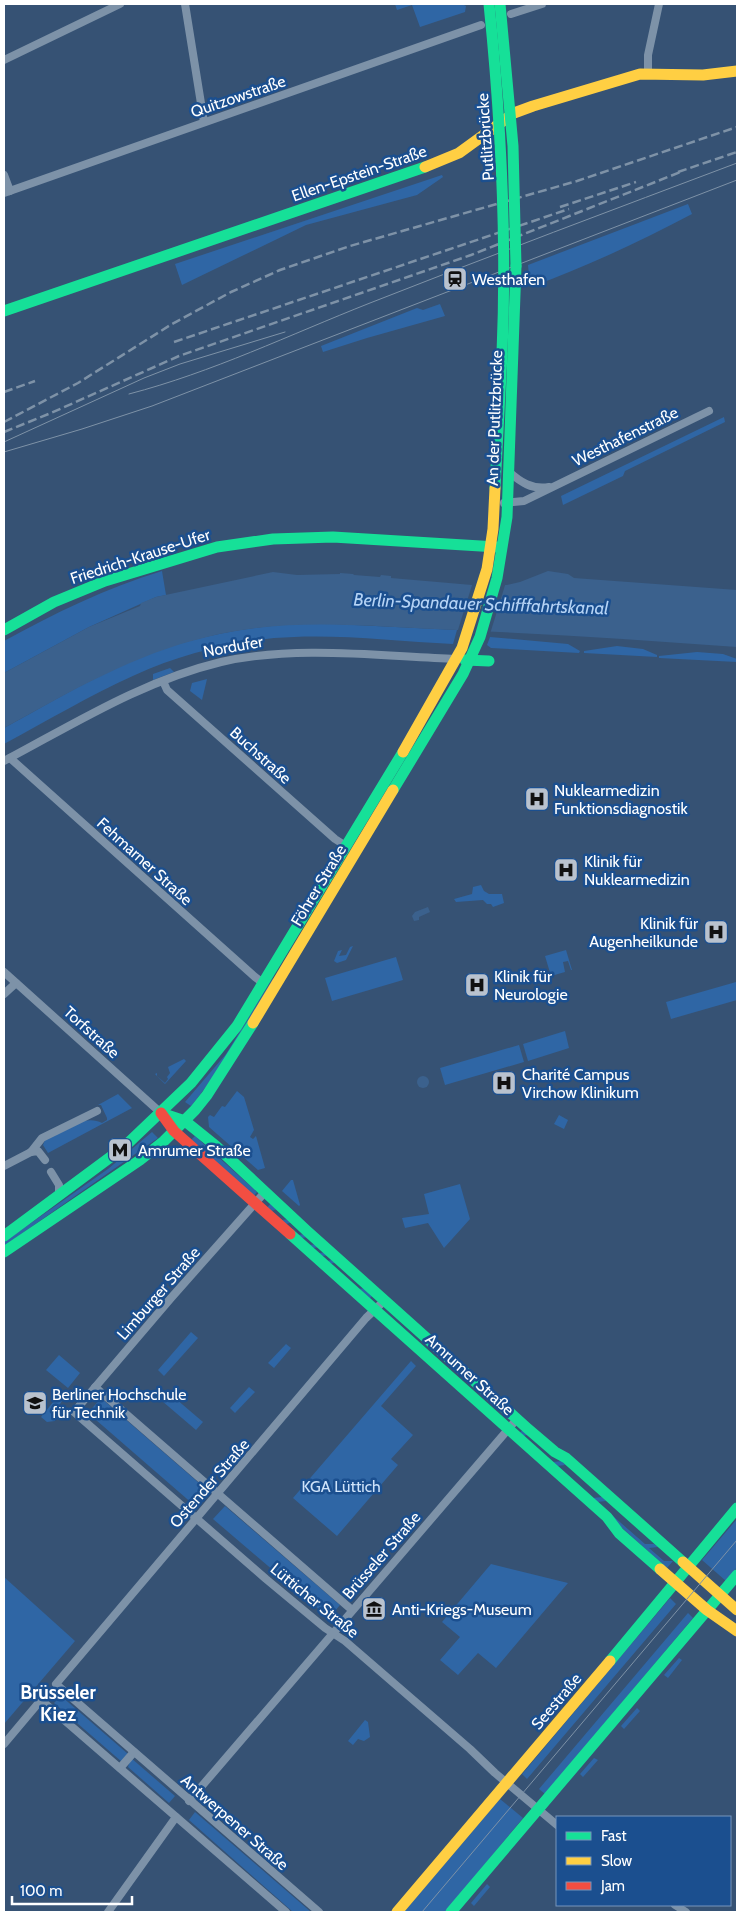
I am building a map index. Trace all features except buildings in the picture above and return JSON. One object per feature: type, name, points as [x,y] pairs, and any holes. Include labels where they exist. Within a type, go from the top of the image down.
[{"type":"main road","name":"Putlitzbrücke","points":[[489,4],[502,147],[510,268]]},
{"type":"main road","name":"Putlitzbrücke","points":[[500,4],[513,146],[510,268]]},
{"type":"main road","name":"Ellen-Epstein-Straße","points":[[4,311],[434,164],[459,153],[514,114],[632,76],[648,74],[703,75],[737,70]]},
{"type":"main road","name":"An der Putlitzbrücke","points":[[463,645],[487,569],[490,547],[504,426],[510,268]]},
{"type":"main road","name":"An der Putlitzbrücke","points":[[476,646],[504,548],[508,503],[508,471],[504,426]]},
{"type":"main road","name":"Friedrich-Krause-Ufer","points":[[4,630],[54,602],[105,581],[217,547],[282,539],[333,537],[504,548]]},
{"type":"main road","name":"Föhrer Straße","points":[[4,1236],[116,1154],[191,1083],[237,1026],[432,703],[463,645]]},
{"type":"main road","name":"Föhrer Straße","points":[[4,1252],[140,1160],[174,1131],[207,1095],[227,1066],[446,706],[471,660],[476,646]]},
{"type":"main road","name":"Nordufer","points":[[456,659],[489,661]]},
{"type":"main road","name":"Amrumer Straße","points":[[161,1113],[185,1120],[216,1146],[384,1301],[554,1452],[566,1458],[737,1610]]},
{"type":"main road","name":"Amrumer Straße","points":[[161,1113],[174,1131],[607,1517],[619,1533],[707,1610],[737,1630]]},
{"type":"main road","name":"Seestraße","points":[[396,1912],[676,1583],[737,1508]]},
{"type":"main road","points":[[451,1912],[737,1575]]},
{"type":"street","points":[[4,60],[120,4]]},
{"type":"street","points":[[185,4],[204,122]]},
{"type":"street","points":[[512,14],[542,4]]},
{"type":"street","points":[[648,74],[649,49],[659,4]]},
{"type":"street","name":"Quitzowstraße","points":[[7,192],[481,25]]},
{"type":"street","points":[[4,175],[7,192]]},
{"type":"street","name":"Westhafenstraße","points":[[495,503],[524,501],[709,411]]},
{"type":"street","name":"Westhafenstraße","points":[[508,471],[520,481],[531,486],[546,488],[554,486]]},
{"type":"street","name":"Nordufer","points":[[7,759],[99,710],[163,681],[222,662],[280,654],[306,653],[456,659]]},
{"type":"street","name":"Buchstraße","points":[[163,681],[167,690],[335,839],[346,846]]},
{"type":"street","name":"Fehmarner Straße","points":[[7,759],[263,982]]},
{"type":"street","name":"Torfstraße","points":[[4,972],[161,1113]]},
{"type":"street","points":[[4,994],[16,983]]},
{"type":"street","points":[[31,1152],[42,1138],[97,1111]]},
{"type":"street","points":[[4,1166],[31,1152],[38,1151],[45,1160]]},
{"type":"street","points":[[51,1172],[59,1185],[59,1194]]},
{"type":"street","name":"Limburger Straße","points":[[74,1412],[265,1192]]},
{"type":"street","name":"Ostender Straße","points":[[56,1684],[384,1301]]},
{"type":"street","name":"Lütticher Straße","points":[[95,1387],[352,1610]]},
{"type":"street","name":"Lütticher Straße","points":[[74,1412],[262,1576],[404,1692],[556,1824]]},
{"type":"street","name":"Brüsseler Straße","points":[[189,1801],[517,1419]]},
{"type":"street","name":"Antwerpener Straße","points":[[56,1684],[319,1912]]},
{"type":"street","points":[[4,1744],[41,1700],[286,1912]]},
{"type":"street","points":[[120,1768],[134,1752]]},
{"type":"street","points":[[108,1912],[176,1817]]},
{"type":"green space","points":[[395,4],[462,4],[466,6],[465,12],[420,27],[412,5],[397,10]]},
{"type":"green space","points":[[442,175],[443,177],[417,195],[306,225],[182,285],[175,264]]},
{"type":"green space","points":[[688,204],[692,214],[612,253],[530,287],[528,265]]},
{"type":"green space","points":[[440,304],[445,316],[323,352],[321,346],[417,308],[423,310]]},
{"type":"green space","points":[[724,417],[725,422],[625,471],[623,476],[563,505],[561,496]]},
{"type":"green space","points":[[162,571],[166,595],[156,597],[89,627],[4,673],[4,641],[81,602],[121,585]]},
{"type":"green space","points":[[314,623],[457,630],[453,644],[319,636],[256,640],[203,651],[168,661],[118,683],[4,744],[4,728],[122,665],[168,647],[240,630]]},
{"type":"green space","points":[[490,637],[568,644],[580,651],[579,653],[491,648],[487,645]]},
{"type":"green space","points":[[617,646],[643,649],[657,655],[657,657],[584,653],[584,651]]},
{"type":"green space","points":[[697,652],[723,654],[737,659],[737,662],[659,658],[659,656]]},
{"type":"green space","points":[[170,668],[174,672],[153,680],[153,674]]},
{"type":"green space","points":[[207,679],[202,700],[190,691],[192,683]]},
{"type":"green space","points":[[481,885],[484,891],[489,894],[502,894],[504,903],[493,907],[483,900],[456,902],[454,899],[472,894],[473,887]]},
{"type":"green space","points":[[353,946],[346,960],[337,963],[334,961],[338,951],[342,950],[339,956],[346,955],[350,947]]},
{"type":"green space","points":[[566,950],[572,970],[568,961],[563,962],[565,972],[551,976],[545,956]]},
{"type":"green space","points":[[396,957],[403,980],[332,1001],[325,978]]},
{"type":"green space","points":[[273,978],[245,1028],[214,1076],[191,1106],[185,1102],[226,1054]]},
{"type":"green space","points":[[736,982],[737,1000],[671,1019],[666,1002]]},
{"type":"green space","points":[[565,1031],[569,1048],[528,1061],[523,1044]]},
{"type":"green space","points":[[519,1045],[524,1062],[445,1085],[440,1068]]},
{"type":"green space","points":[[184,1059],[186,1061],[165,1084],[157,1076],[165,1083],[170,1073],[168,1067]]},
{"type":"green space","points":[[237,1091],[244,1097],[254,1130],[250,1137],[253,1139],[256,1136],[265,1168],[258,1170],[209,1127],[208,1117],[210,1115],[214,1117],[222,1106],[225,1107]]},
{"type":"green space","points":[[118,1094],[132,1108],[48,1153],[43,1145],[45,1140],[65,1128],[88,1120],[102,1123],[107,1120],[101,1105],[98,1105]]},
{"type":"green space","points":[[559,1115],[568,1120],[564,1129],[554,1124]]},
{"type":"green space","points":[[152,1132],[158,1138],[4,1246],[4,1242],[108,1169]]},
{"type":"green space","points":[[195,1136],[257,1192],[253,1197],[190,1141]]},
{"type":"green space","points":[[293,1180],[299,1206],[282,1191]]},
{"type":"green space","points":[[460,1184],[470,1219],[444,1248],[428,1223],[405,1228],[402,1218],[429,1214],[424,1194]]},
{"type":"green space","points":[[271,1203],[278,1209],[271,1211],[282,1220],[289,1219],[293,1222],[286,1224],[298,1235],[305,1234],[309,1237],[301,1238],[309,1245],[317,1244],[320,1247],[313,1248],[319,1253],[327,1252],[330,1255],[322,1256],[327,1261],[335,1259],[338,1262],[330,1264],[358,1289],[367,1288],[374,1294],[367,1301],[265,1210]]},
{"type":"green space","points":[[191,1332],[198,1338],[164,1376],[158,1370]]},
{"type":"green space","points":[[286,1344],[291,1348],[274,1368],[268,1363]]},
{"type":"green space","points":[[59,1355],[80,1373],[68,1388],[46,1370]]},
{"type":"green space","name":"KGA Lüttich","points":[[411,1361],[416,1366],[381,1406],[413,1435],[391,1459],[398,1465],[337,1536],[293,1498]]},
{"type":"green space","points":[[249,1387],[255,1392],[235,1413],[230,1408]]},
{"type":"green space","points":[[169,1393],[203,1422],[196,1430],[162,1401]]},
{"type":"green space","points":[[58,1396],[62,1401],[56,1410],[55,1421],[47,1422],[41,1417]]},
{"type":"green space","points":[[101,1398],[207,1490],[194,1505],[88,1413]]},
{"type":"green space","points":[[524,1428],[531,1434],[523,1436],[553,1462],[562,1461],[565,1465],[557,1466],[593,1498],[602,1497],[606,1501],[597,1502],[645,1544],[654,1544],[658,1547],[649,1548],[664,1561],[673,1561],[667,1568],[518,1435]]},
{"type":"green space","points":[[225,1506],[340,1605],[329,1618],[213,1519]]},
{"type":"green space","points":[[737,1519],[737,1567],[726,1581],[702,1560]]},
{"type":"green space","points":[[491,1564],[568,1583],[496,1668],[478,1653],[458,1675],[440,1660],[460,1637],[442,1622]]},
{"type":"green space","points":[[4,1577],[75,1641],[4,1724]]},
{"type":"green space","points":[[670,1598],[676,1604],[527,1779],[522,1774]]},
{"type":"green space","points":[[688,1613],[693,1618],[545,1794],[539,1789]]},
{"type":"green space","points":[[679,1658],[682,1660],[668,1678],[664,1675]]},
{"type":"green space","points":[[61,1696],[128,1754],[122,1762],[54,1703]]},
{"type":"green space","points":[[637,1708],[640,1711],[624,1729],[621,1726]]},
{"type":"green space","points":[[365,1720],[368,1722],[370,1737],[364,1741],[358,1739],[353,1745],[348,1741]]},
{"type":"green space","points":[[131,1758],[175,1796],[169,1803],[128,1767]]},
{"type":"green space","points":[[594,1758],[598,1760],[583,1777],[580,1774]]},
{"type":"green space","points":[[500,1799],[523,1818],[445,1912],[404,1912]]},
{"type":"green space","points":[[195,1812],[311,1912],[293,1912],[189,1820]]},
{"type":"green space","points":[[487,1884],[490,1887],[474,1906],[471,1903]]},
{"type":"water","name":"Berlin-Spandauer Schifffahrtskanal","points":[[548,571],[568,574],[574,578],[737,590],[737,647],[562,635],[363,625],[332,624],[269,627],[207,637],[154,653],[103,675],[4,728],[4,673],[89,627],[140,606],[141,603],[156,597],[273,572],[297,575],[340,573],[380,577],[381,575],[391,576],[391,578],[472,585],[507,585]]},
{"type":"water","points":[[428,907],[430,912],[419,917],[419,920],[414,921],[412,916],[415,912]]},
{"type":"water","points":[[423,1076],[429,1082],[423,1088],[417,1082]]},
{"type":"pier","points":[[473,582],[506,582],[490,634],[457,633]]},
{"type":"tram line","points":[[129,394],[221,364],[416,285],[737,163]]},
{"type":"tram line","points":[[4,452],[152,406],[737,180]]},
{"type":"tram line","points":[[4,442],[144,378],[180,364],[285,332]]},
{"type":"tram line","points":[[422,1912],[737,1540]]},
{"type":"railway","points":[[4,422],[78,383],[172,324],[231,292],[280,270],[350,246],[577,181],[737,127]]},
{"type":"railway","points":[[678,172],[737,152]]},
{"type":"railway","points":[[4,432],[179,356],[471,255],[683,171]]},
{"type":"railway","points":[[560,207],[636,182]]},
{"type":"railway","points":[[174,342],[569,209]]},
{"type":"railway","points":[[4,392],[35,381]]},
{"type":"traffic: fast","points":[[489,4],[502,179],[504,266],[502,354]]},
{"type":"traffic: fast","points":[[500,4],[513,146],[516,266]]},
{"type":"traffic: fast","points":[[4,311],[425,167]]},
{"type":"traffic: fast","points":[[393,790],[463,674],[480,637],[497,578],[507,517],[516,266]]},
{"type":"traffic: fast","points":[[495,488],[502,354]]},
{"type":"traffic: fast","points":[[4,630],[54,602],[105,581],[217,547],[273,539],[333,537],[497,547]]},
{"type":"traffic: fast","points":[[465,660],[489,661]]},
{"type":"traffic: fast","points":[[4,1236],[124,1147],[191,1083],[237,1026],[403,752]]},
{"type":"traffic: fast","points":[[4,1252],[140,1160],[164,1141],[207,1095],[253,1023]]},
{"type":"traffic: fast","points":[[161,1113],[185,1121],[216,1146],[307,1231],[527,1428],[555,1452],[566,1458],[683,1562]]},
{"type":"traffic: fast","points":[[290,1234],[607,1517],[619,1533],[660,1569]]},
{"type":"traffic: fast","points":[[610,1661],[737,1508]]},
{"type":"traffic: fast","points":[[451,1912],[737,1575]]},
{"type":"traffic: slow","points":[[425,167],[459,153],[514,113],[533,106],[640,74],[703,75],[737,71]]},
{"type":"traffic: slow","points":[[403,752],[462,648],[487,569],[493,529],[495,488]]},
{"type":"traffic: slow","points":[[253,1023],[393,790]]},
{"type":"traffic: slow","points":[[683,1562],[737,1610]]},
{"type":"traffic: slow","points":[[660,1569],[707,1610],[737,1631]]},
{"type":"traffic: slow","points":[[397,1912],[610,1661]]},
{"type":"traffic: jam","points":[[161,1113],[174,1131],[290,1234]]},
{"type":"place","name":"Westhafen","points":[[455,279]]},
{"type":"place","name":"Nuklearmedizin Funktionsdiagnostik","points":[[537,799]]},
{"type":"place","name":"Klinik für Nuklearmedizin","points":[[566,870]]},
{"type":"place","name":"Klinik für Augenheilkunde","points":[[716,932]]},
{"type":"place","name":"Klinik für Neurologie","points":[[477,985]]},
{"type":"place","name":"Charité Campus Virchow Klinikum","points":[[504,1083]]},
{"type":"place","name":"Amrumer Straße","points":[[120,1150]]},
{"type":"place","name":"Berliner Hochschule für Technik","points":[[35,1403]]},
{"type":"place","name":"Anti-Kriegs-Museum","points":[[374,1609]]},
{"type":"district","name":"Brüsseler Kiez","points":[[58,1703]]}]
